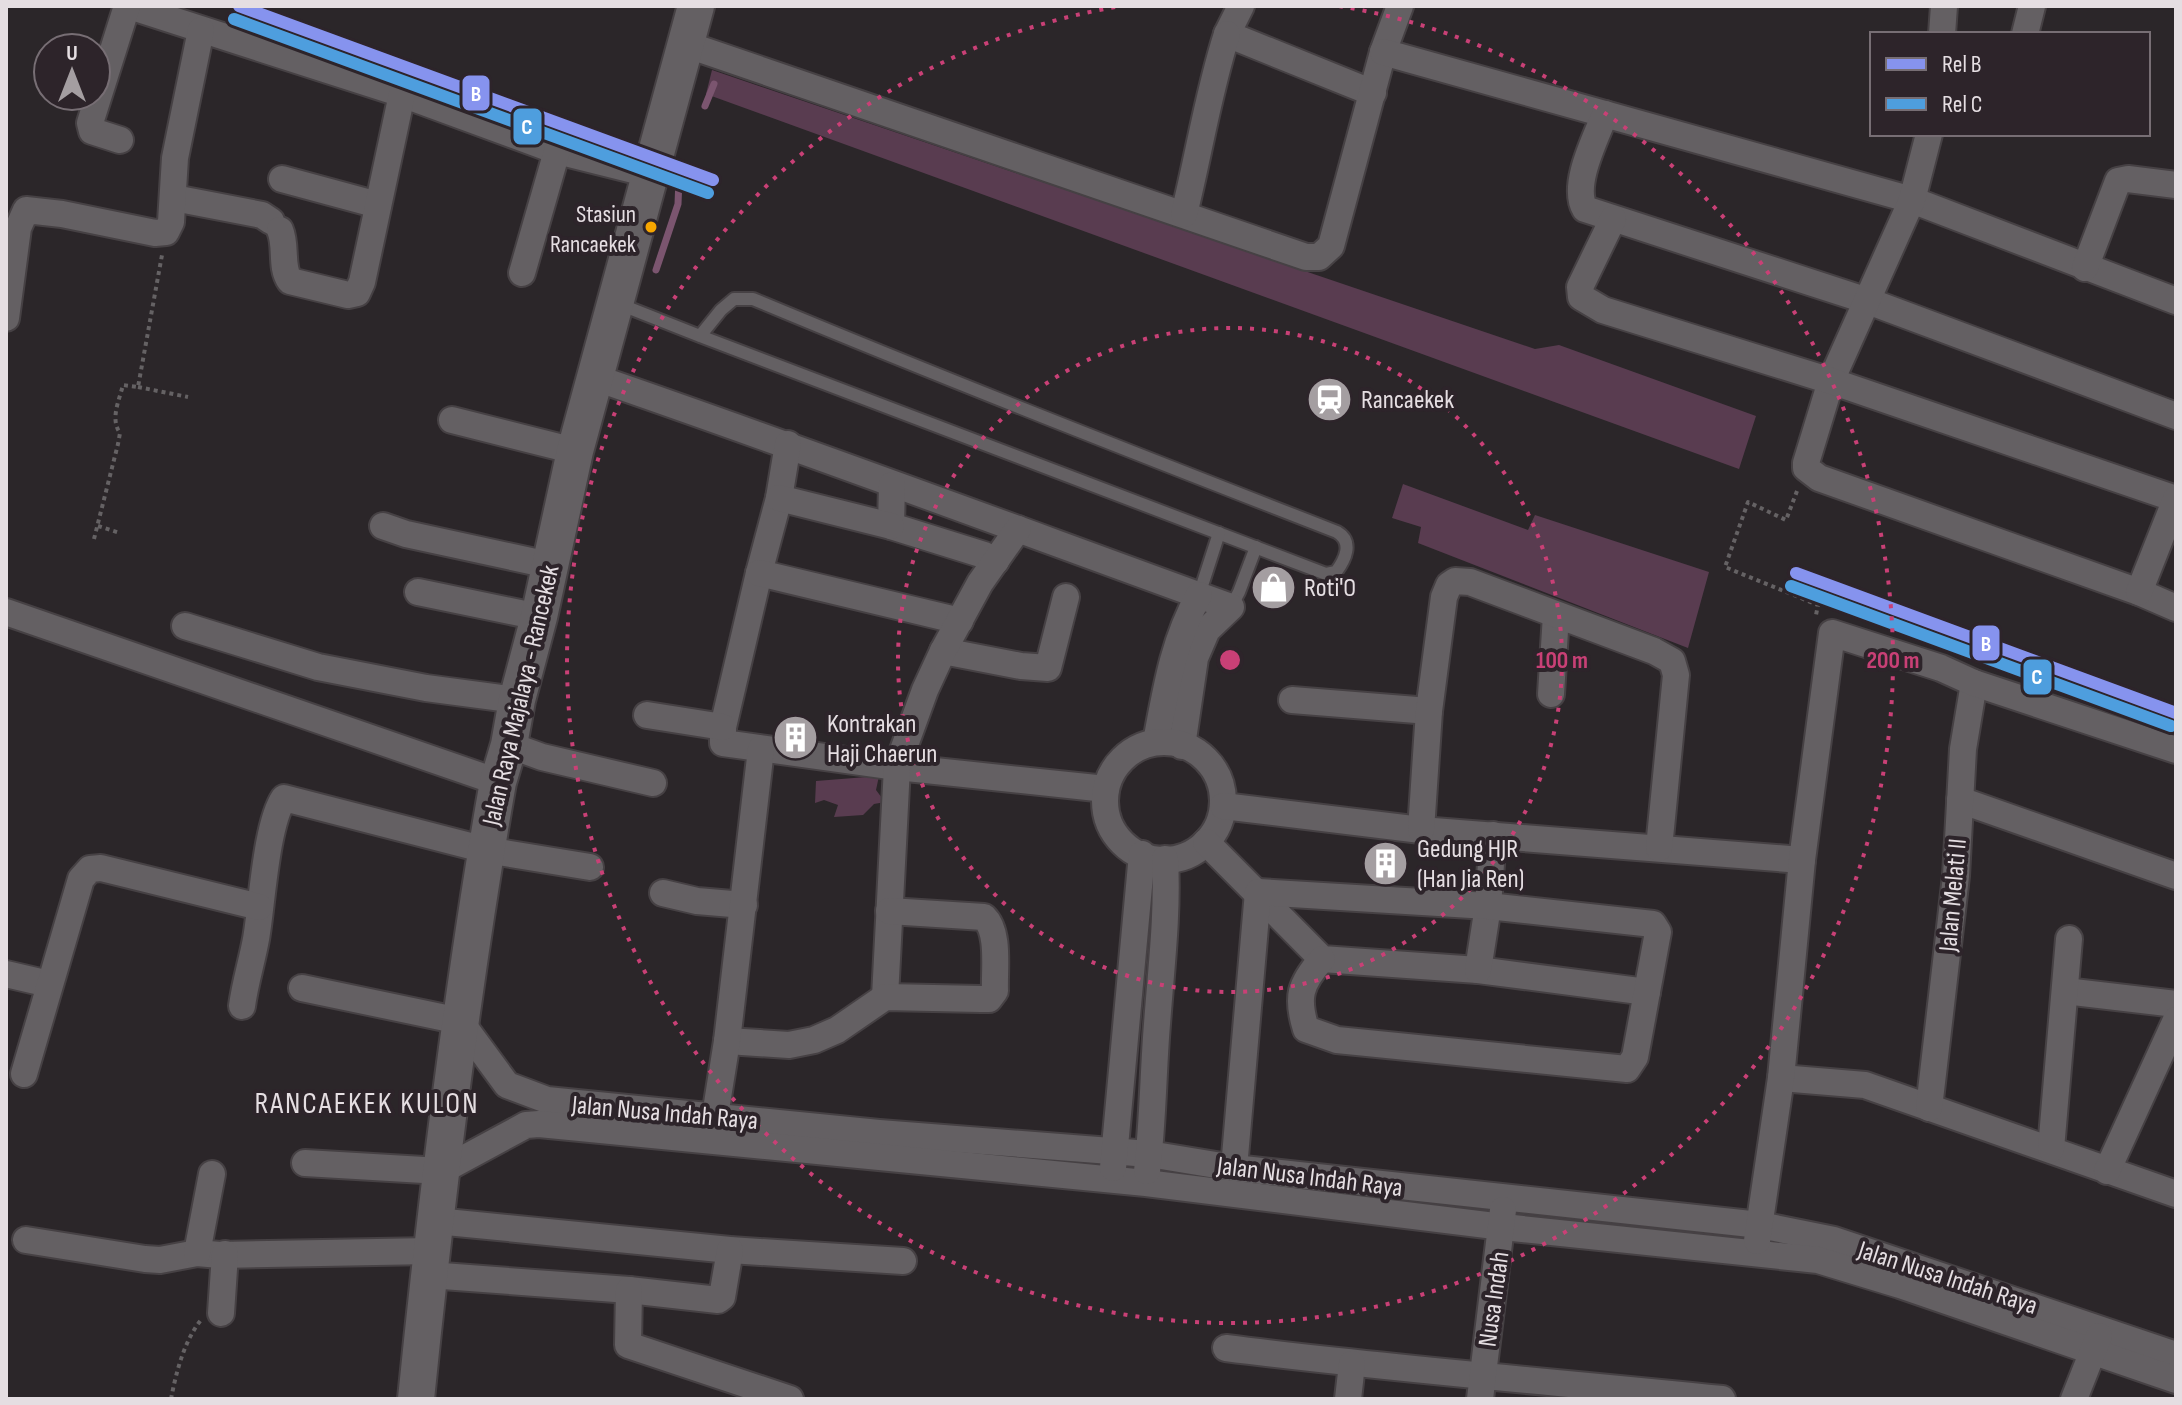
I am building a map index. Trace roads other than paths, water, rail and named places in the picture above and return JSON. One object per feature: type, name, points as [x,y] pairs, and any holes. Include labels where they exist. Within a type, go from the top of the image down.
[{"type":"main road","name":"Jalan Raya Majalaya - Rancekek","points":[[416,1399],[460,1021],[498,782],[539,617],[575,451],[696,6]]},
{"type":"street","points":[[120,140],[92,131],[90,123],[128,6],[402,94],[557,151],[649,174]]},
{"type":"street","points":[[1184,214],[1205,127],[1210,87],[1227,34],[1241,6]]},
{"type":"street","points":[[685,44],[1306,257],[1319,257],[1331,246],[1383,52],[1400,6]]},
{"type":"street","points":[[1942,32],[1944,6]]},
{"type":"street","points":[[2026,32],[2032,6]]},
{"type":"street","points":[[6,318],[18,228],[26,210],[155,233],[166,232],[171,222],[174,198],[175,158],[201,30]]},
{"type":"street","points":[[1227,34],[1373,93]]},
{"type":"street","points":[[1383,52],[1912,200],[2176,301]]},
{"type":"street","points":[[174,198],[262,215],[276,225],[283,236],[286,275],[290,281],[348,295],[357,293],[402,94]]},
{"type":"street","points":[[1605,114],[1582,174],[1580,202],[1585,209],[1868,301],[2176,416]]},
{"type":"street","points":[[1928,136],[1912,200],[1831,381],[1806,468],[1819,478],[2176,608]]},
{"type":"street","points":[[522,273],[557,151]]},
{"type":"street","points":[[282,179],[378,205]]},
{"type":"street","points":[[2085,268],[2118,181],[2128,179],[2176,185]]},
{"type":"street","points":[[1613,219],[1580,287],[1581,297],[1603,310],[1831,381],[2176,499],[2139,592]]},
{"type":"street","points":[[596,378],[788,444],[892,485],[1231,607],[1207,630],[1195,658],[1182,746]]},
{"type":"street","points":[[452,420],[575,451]]},
{"type":"street","points":[[788,444],[779,498],[723,727],[723,743],[897,767],[1106,789]]},
{"type":"street","points":[[891,526],[892,485]]},
{"type":"street","points":[[779,498],[891,526],[996,561]]},
{"type":"street","points":[[383,526],[406,534],[549,565]]},
{"type":"street","points":[[885,997],[897,767],[920,702],[943,651],[980,583],[1018,529]]},
{"type":"street","points":[[759,573],[960,621]]},
{"type":"street","points":[[1421,830],[1429,711],[1444,597],[1449,585],[1455,581],[1470,582],[1654,651],[1672,661],[1676,675],[1659,848]]},
{"type":"street","points":[[418,592],[539,617]]},
{"type":"street","points":[[1156,742],[1174,651],[1182,624],[1199,595]]},
{"type":"street","points":[[943,651],[1048,668],[1066,597]]},
{"type":"street","points":[[6,612],[498,782]]},
{"type":"street","points":[[1551,694],[1556,615]]},
{"type":"street","points":[[185,626],[318,667],[426,688],[517,700]]},
{"type":"street","points":[[1754,1252],[1781,1078],[1802,860],[1832,633],[2176,750]]},
{"type":"street","name":"Jalan Melati II","points":[[1929,1108],[1956,876],[1963,749],[1974,683]]},
{"type":"street","points":[[1292,700],[1429,711]]},
{"type":"street","points":[[647,715],[723,727]]},
{"type":"street","points":[[1156,742],[1182,746],[1199,753],[1213,768],[1221,786],[1223,806],[1217,826],[1206,842],[1189,854],[1154,857],[1123,843],[1108,823],[1106,789],[1111,773],[1135,749],[1156,742]]},
{"type":"street","points":[[509,745],[542,757],[653,783]]},
{"type":"street","points":[[715,1116],[727,1041],[761,749]]},
{"type":"street","points":[[242,1006],[278,806],[284,798],[486,850],[590,867]]},
{"type":"street","points":[[1960,800],[2176,876]]},
{"type":"street","points":[[1223,806],[1421,830],[1802,860]]},
{"type":"street","points":[[1478,970],[1488,906],[1493,835]]},
{"type":"street","points":[[1206,842],[1322,959],[1478,970],[1647,992]]},
{"type":"street","points":[[1112,1180],[1154,857]]},
{"type":"street","points":[[1146,1183],[1166,885],[1154,857]]},
{"type":"street","points":[[24,1074],[81,879],[90,869],[101,868],[259,907]]},
{"type":"street","points":[[1258,892],[1488,906],[1653,924],[1658,932],[1635,1057],[1627,1069],[1337,1040],[1306,1029],[1298,1004],[1307,977],[1322,959]]},
{"type":"street","points":[[1234,1168],[1258,892]]},
{"type":"street","points":[[663,893],[697,901],[744,905]]},
{"type":"street","points":[[727,1041],[789,1045],[814,1040],[837,1030],[885,997],[989,999],[995,991],[991,923],[984,917],[889,911]]},
{"type":"street","points":[[2051,1149],[2069,939]]},
{"type":"street","points":[[6,974],[49,984]]},
{"type":"street","points":[[302,988],[460,1021]]},
{"type":"street","points":[[2065,991],[2176,1004]]},
{"type":"street","points":[[2107,1171],[2176,1020]]},
{"type":"street","name":"Jalan Nusa Indah Raya","points":[[460,1021],[507,1085],[547,1100],[715,1116],[878,1145],[1112,1180],[1503,1227],[1818,1260],[2097,1340],[2176,1355]]},
{"type":"street","points":[[1781,1078],[1865,1085],[2176,1194]]},
{"type":"street","name":"Jalan Nusa Indah Raya","points":[[441,1171],[526,1125],[539,1124],[878,1145],[1149,1154],[1234,1168],[1760,1225],[1834,1240],[2097,1340],[2176,1380]]},
{"type":"street","points":[[305,1163],[441,1171]]},
{"type":"street","points":[[197,1253],[212,1174]]},
{"type":"street","name":"Nusa Indah","points":[[1482,1387],[1504,1198]]},
{"type":"street","points":[[26,1240],[160,1260],[197,1253],[432,1249],[730,1250],[903,1261]]},
{"type":"street","points":[[432,1249],[629,1290],[721,1299],[730,1250]]},
{"type":"street","points":[[221,1313],[225,1254]]},
{"type":"street","points":[[629,1290],[628,1345],[790,1399]]},
{"type":"street","points":[[2074,1399],[2097,1340]]},
{"type":"street","points":[[1226,1348],[1352,1364],[1482,1387],[1722,1399]]},
{"type":"street","points":[[1348,1399],[1352,1364]]},
{"type":"lane","points":[[616,303],[700,336],[1326,574],[1336,572],[1341,566],[1347,543],[1345,537],[1337,532],[961,386],[753,299],[734,299],[700,336]]},
{"type":"lane","points":[[1199,595],[1219,533]]},
{"type":"lane","points":[[1231,607],[1256,547]]},
{"type":"waterway","points":[[705,106],[714,84]]},
{"type":"waterway","points":[[656,270],[678,204],[679,179]]},
{"type":"rail line","name":"B","points":[[239,6],[713,180]]},
{"type":"rail line","name":"C","points":[[234,19],[708,193]]},
{"type":"rail line","name":"B","points":[[1796,573],[2176,713]]},
{"type":"rail line","name":"C","points":[[1791,586],[2171,726]]},
{"type":"place","name":"Stasiun Rancaekek","points":[[651,227]]},
{"type":"place","name":"Rancaekek","points":[[1330,399]]},
{"type":"place","name":"Roti'O","points":[[1273,587]]},
{"type":"place","name":"Kontrakan Haji Chaerun","points":[[796,738]]},
{"type":"place","name":"Gedung HJR (Han Jia Ren)","points":[[1386,863]]},
{"type":"district","name":"RANCAEKEK KULON","points":[[367,1103]]}]
